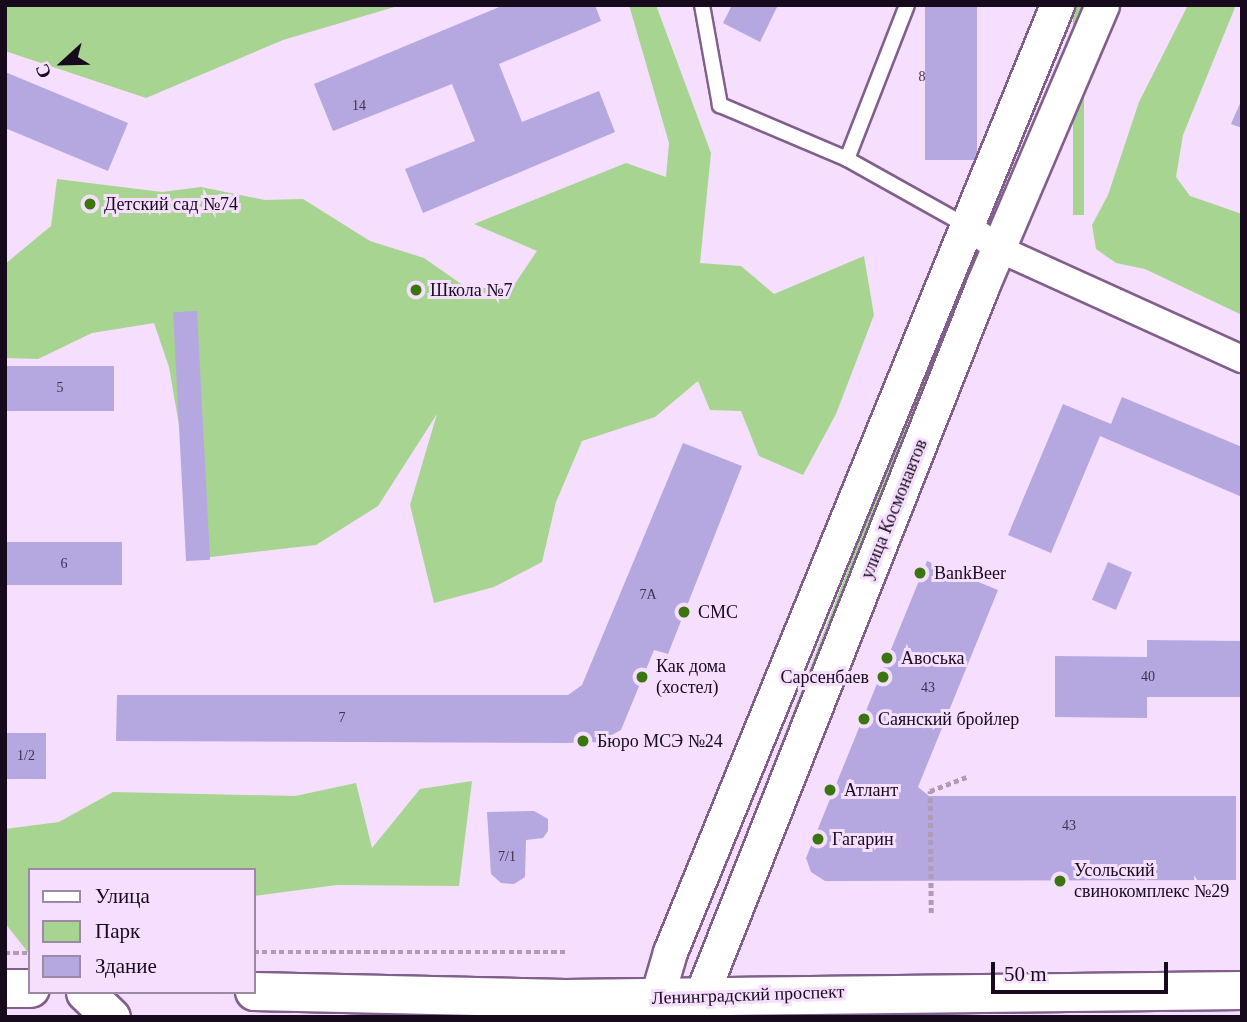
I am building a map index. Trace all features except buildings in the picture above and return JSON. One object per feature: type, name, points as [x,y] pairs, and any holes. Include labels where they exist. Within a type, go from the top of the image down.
[{"type":"main road","points":[[5,988],[28,988]]},
{"type":"main road","name":"Ленинградский проспект","points":[[256,991],[697,1007],[1242,990]]},
{"type":"main road","points":[[87,994],[111,1017]]},
{"type":"street","points":[[654,1007],[670,952],[1057,5]]},
{"type":"street","name":"улица Космонавтов","points":[[697,1007],[997,248],[1102,5]]},
{"type":"street","points":[[968,226],[997,248],[1242,359]]},
{"type":"lane","points":[[702,5],[720,105],[847,159],[968,226]]},
{"type":"lane","points":[[847,159],[907,5]]},
{"type":"path","points":[[931,913],[930,791],[966,777]]},
{"type":"path","points":[[256,952],[565,952]]},
{"type":"path","points":[[5,953],[28,953]]},
{"type":"green space","points":[[5,5],[401,5],[283,40],[146,98],[5,51]]},
{"type":"green space","points":[[629,5],[656,5],[711,153],[700,263],[741,266],[774,294],[864,256],[874,315],[836,414],[803,475],[759,456],[741,411],[710,410],[698,381],[655,417],[582,441],[556,502],[542,562],[494,587],[434,603],[410,505],[437,414],[378,506],[316,545],[202,558],[169,367],[154,323],[92,333],[38,359],[5,358],[5,264],[51,226],[57,179],[162,192],[201,187],[265,200],[303,199],[370,241],[424,258],[467,288],[512,288],[537,251],[474,224],[626,163],[666,177],[669,143]]},
{"type":"green space","points":[[1073,5],[1084,5],[1084,215],[1073,215]]},
{"type":"green space","points":[[1188,5],[1236,5],[1183,135],[1176,177],[1190,196],[1242,214],[1242,315],[1145,269],[1116,263],[1096,249],[1092,225],[1108,195],[1139,102]]},
{"type":"green space","points":[[969,254],[982,259],[720,941],[707,936]]},
{"type":"green space","points":[[472,781],[459,886],[337,885],[256,896],[256,868],[28,868],[28,952],[5,923],[5,829],[59,822],[113,792],[295,796],[356,783],[372,848],[420,789]]},
{"type":"place","name":"Детский сад №74","points":[[90,204]]},
{"type":"place","name":"Школа №7","points":[[416,290]]},
{"type":"place","name":"BankBeer","points":[[920,573]]},
{"type":"place","name":"СМС","points":[[684,612]]},
{"type":"place","name":"Авоська","points":[[887,658]]},
{"type":"place","name":"Как дома (хостел)","points":[[642,677]]},
{"type":"place","name":"Сарсенбаев","points":[[883,677]]},
{"type":"place","name":"Саянский бройлер","points":[[864,719]]},
{"type":"place","name":"Бюро МСЭ №24","points":[[583,741]]},
{"type":"place","name":"Атлант","points":[[830,790]]},
{"type":"place","name":"Гагарин","points":[[818,839]]},
{"type":"place","name":"Усольский свинокомплекс №29","points":[[1060,881]]}]
